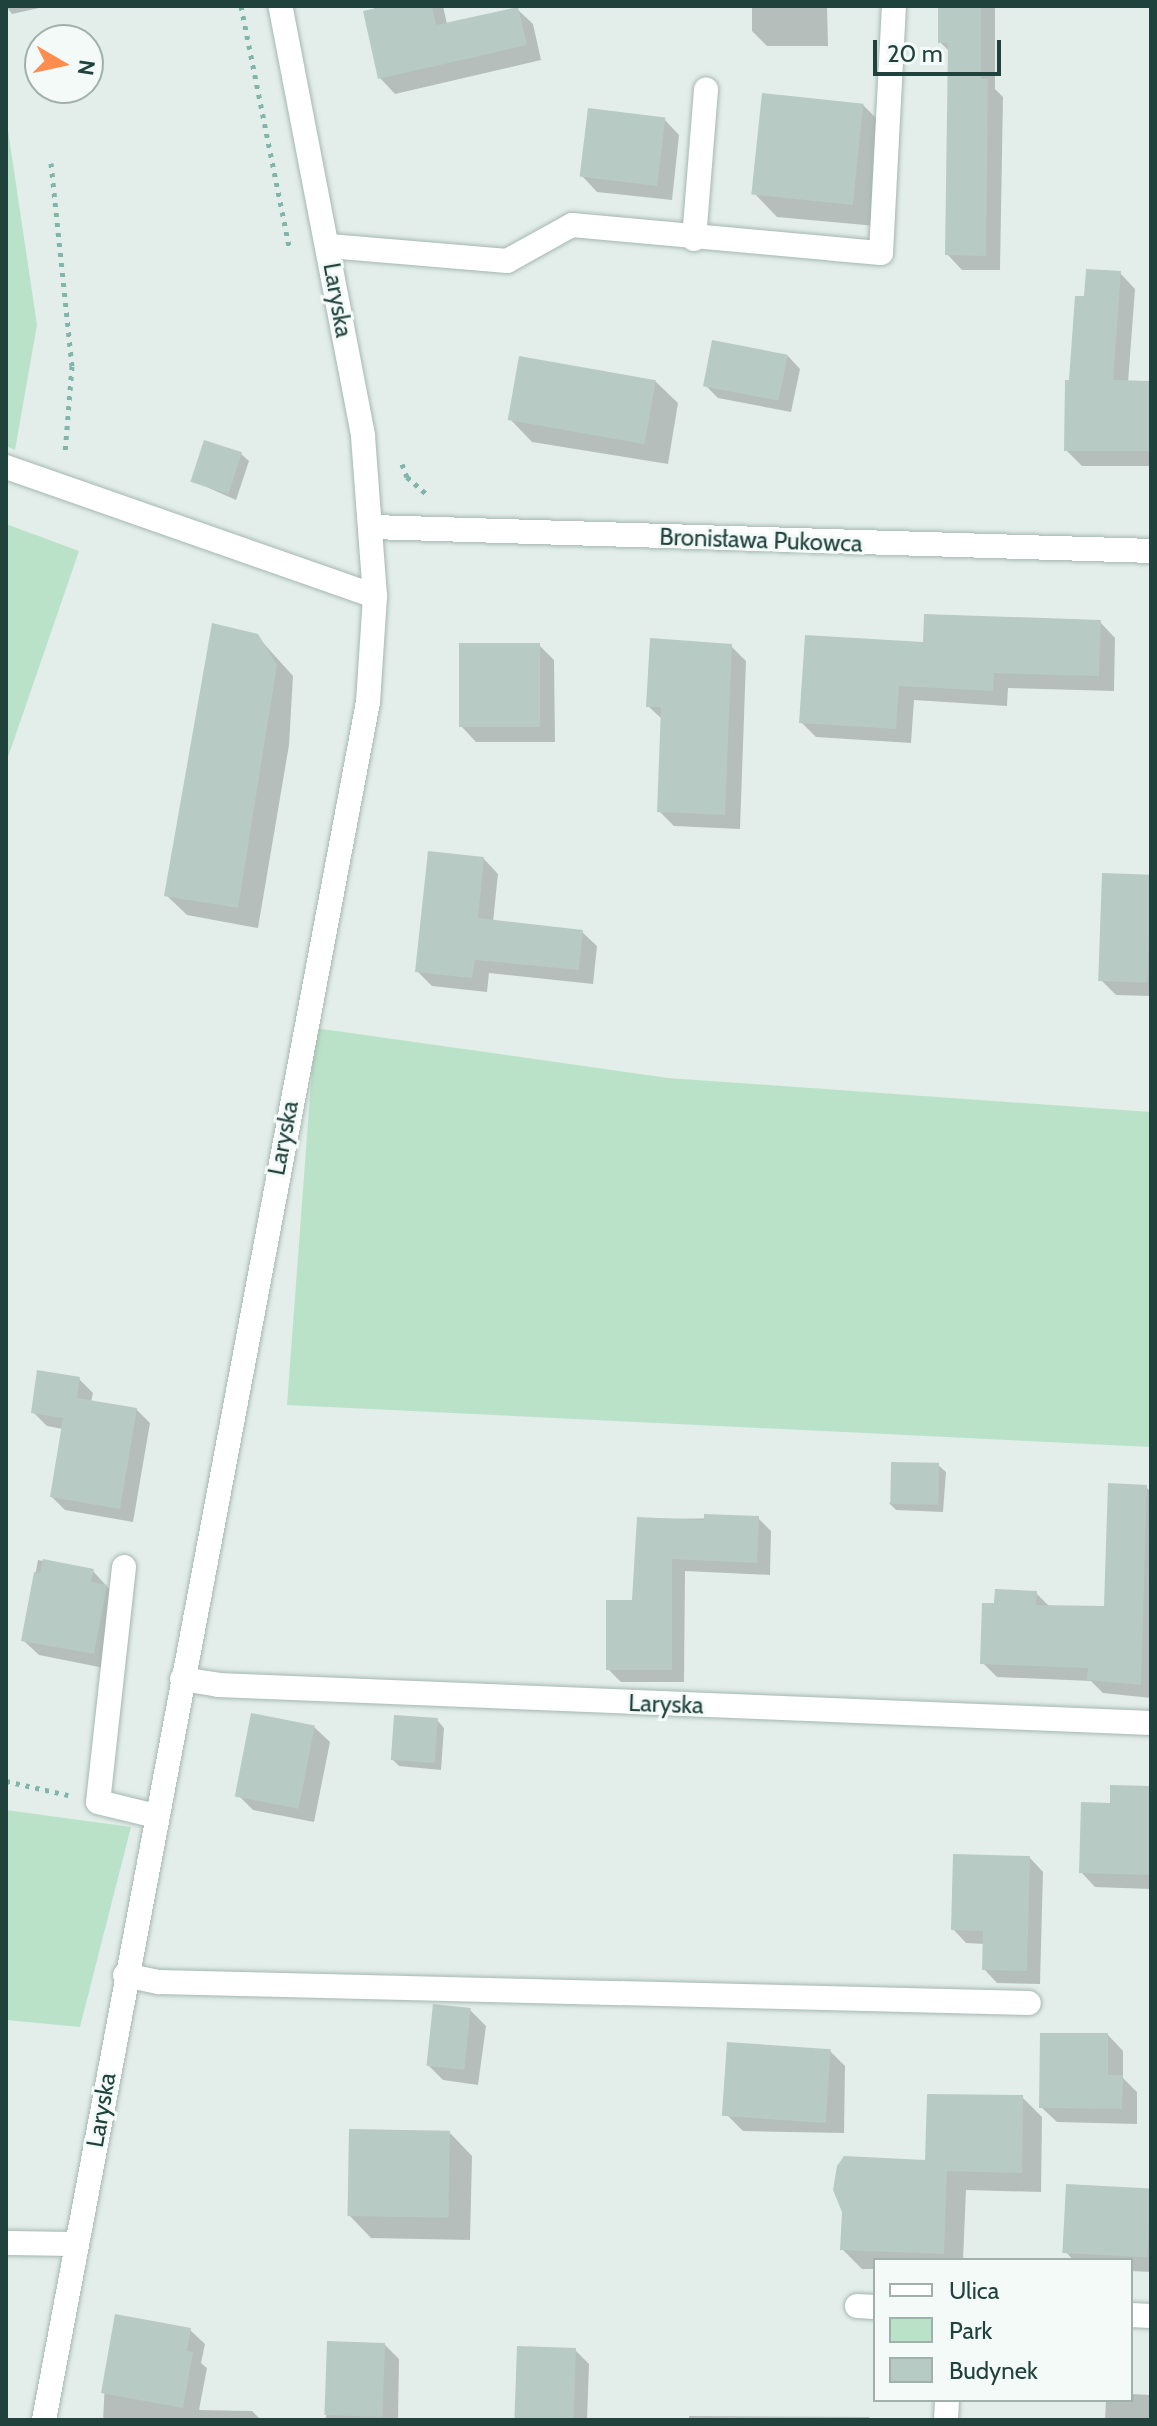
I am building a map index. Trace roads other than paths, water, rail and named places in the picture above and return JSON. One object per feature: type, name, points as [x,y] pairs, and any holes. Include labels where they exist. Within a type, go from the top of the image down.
[{"type":"street","name":"Laryska","points":[[44,2420],[125,1975],[368,702],[375,596],[363,435],[329,246],[280,6]]},
{"type":"street","points":[[329,246],[507,261],[572,225],[694,239],[881,253],[894,6]]},
{"type":"street","points":[[694,239],[706,89]]},
{"type":"street","points":[[6,467],[375,596]]},
{"type":"street","name":"Bronisława Pukowca","points":[[372,527],[1151,551]]},
{"type":"street","points":[[124,1567],[98,1802],[156,1816]]},
{"type":"street","name":"Laryska","points":[[182,1679],[234,1686],[1151,1723]]},
{"type":"street","points":[[125,1975],[159,1982],[1029,2003]]},
{"type":"street","points":[[6,2243],[77,2244]]}]
